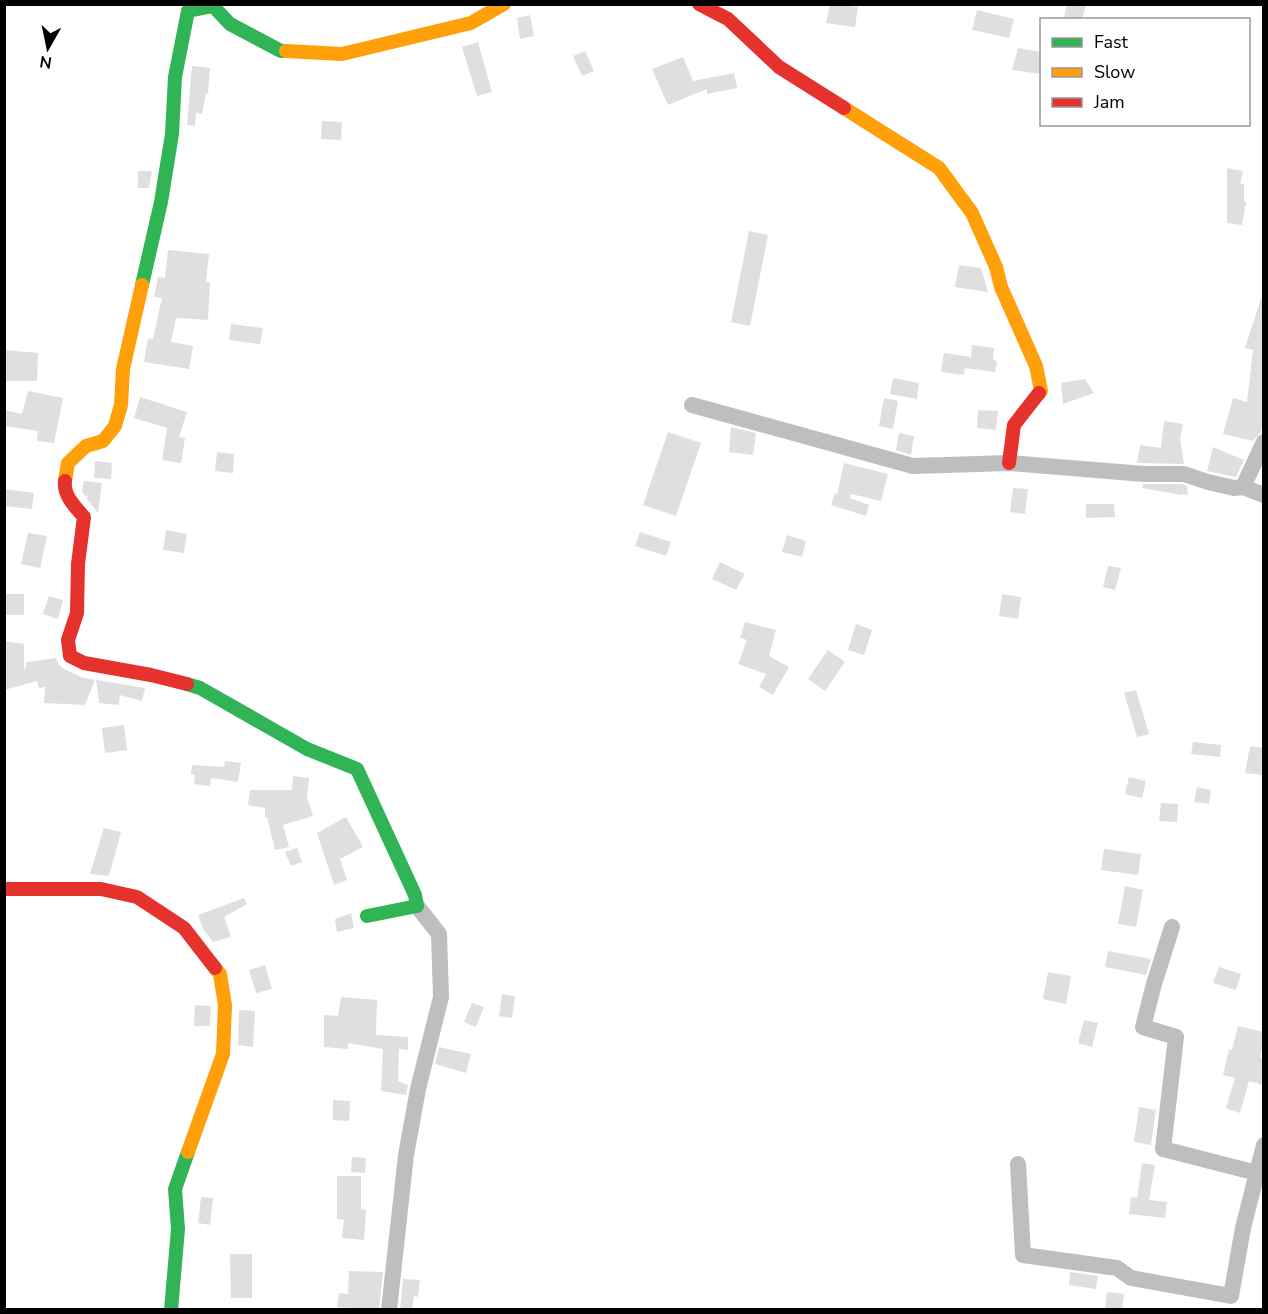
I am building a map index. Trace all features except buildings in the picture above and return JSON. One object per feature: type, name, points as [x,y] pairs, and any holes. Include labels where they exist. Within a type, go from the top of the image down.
[{"type":"street","points":[[389,1310],[405,1155],[418,1089],[441,997],[439,934],[417,906],[415,895],[357,769],[307,748],[200,688],[151,675],[84,663],[70,656],[68,640],[77,614],[78,564],[84,517],[64,488],[68,463],[86,446],[103,441],[115,426],[121,405],[123,369],[161,202],[172,134],[175,77],[188,11],[213,6],[230,24],[281,51],[342,54],[471,22],[504,4]]},
{"type":"street","points":[[699,4],[728,20],[778,67],[939,168],[972,213],[996,267],[1001,287],[1036,366],[1041,390],[1014,425],[1009,463]]},
{"type":"street","points":[[692,405],[913,466],[1009,463],[1144,474],[1184,474],[1234,488],[1243,487],[1263,495]]},
{"type":"street","points":[[1243,487],[1263,442]]},
{"type":"street","points":[[4,889],[101,889],[137,897],[184,928],[220,974],[225,1005],[223,1054],[175,1189],[178,1229],[171,1310]]},
{"type":"street","points":[[367,916],[417,906]]},
{"type":"street","points":[[1172,927],[1143,1027],[1176,1037],[1163,1149],[1257,1173]]},
{"type":"street","points":[[1018,1164],[1023,1255],[1117,1268],[1131,1278],[1231,1296],[1263,1145]]},
{"type":"traffic: fast","points":[[142,285],[161,202],[172,134],[175,77],[188,11],[213,6],[230,24],[281,51],[286,51]]},
{"type":"traffic: fast","points":[[187,684],[200,688],[307,749],[357,769],[415,895],[417,906],[367,916]]},
{"type":"traffic: fast","points":[[171,1310],[178,1229],[175,1189],[188,1152]]},
{"type":"traffic: slow","points":[[286,51],[342,54],[471,23],[504,4]]},
{"type":"traffic: slow","points":[[844,108],[939,168],[972,213],[996,267],[1001,287],[1036,366],[1041,391],[1039,393]]},
{"type":"traffic: slow","points":[[65,481],[68,463],[86,446],[103,441],[115,426],[121,405],[123,369],[142,285]]},
{"type":"traffic: slow","points":[[188,1152],[223,1054],[225,1005],[220,974],[215,968]]},
{"type":"traffic: jam","points":[[699,4],[728,19],[779,67],[844,108]]},
{"type":"traffic: jam","points":[[1009,463],[1014,425],[1039,393]]},
{"type":"traffic: jam","points":[[65,481],[68,496],[84,517],[78,564],[77,613],[68,640],[70,656],[84,663],[187,684]]},
{"type":"traffic: jam","points":[[4,889],[101,889],[137,897],[184,928],[215,968]]}]
